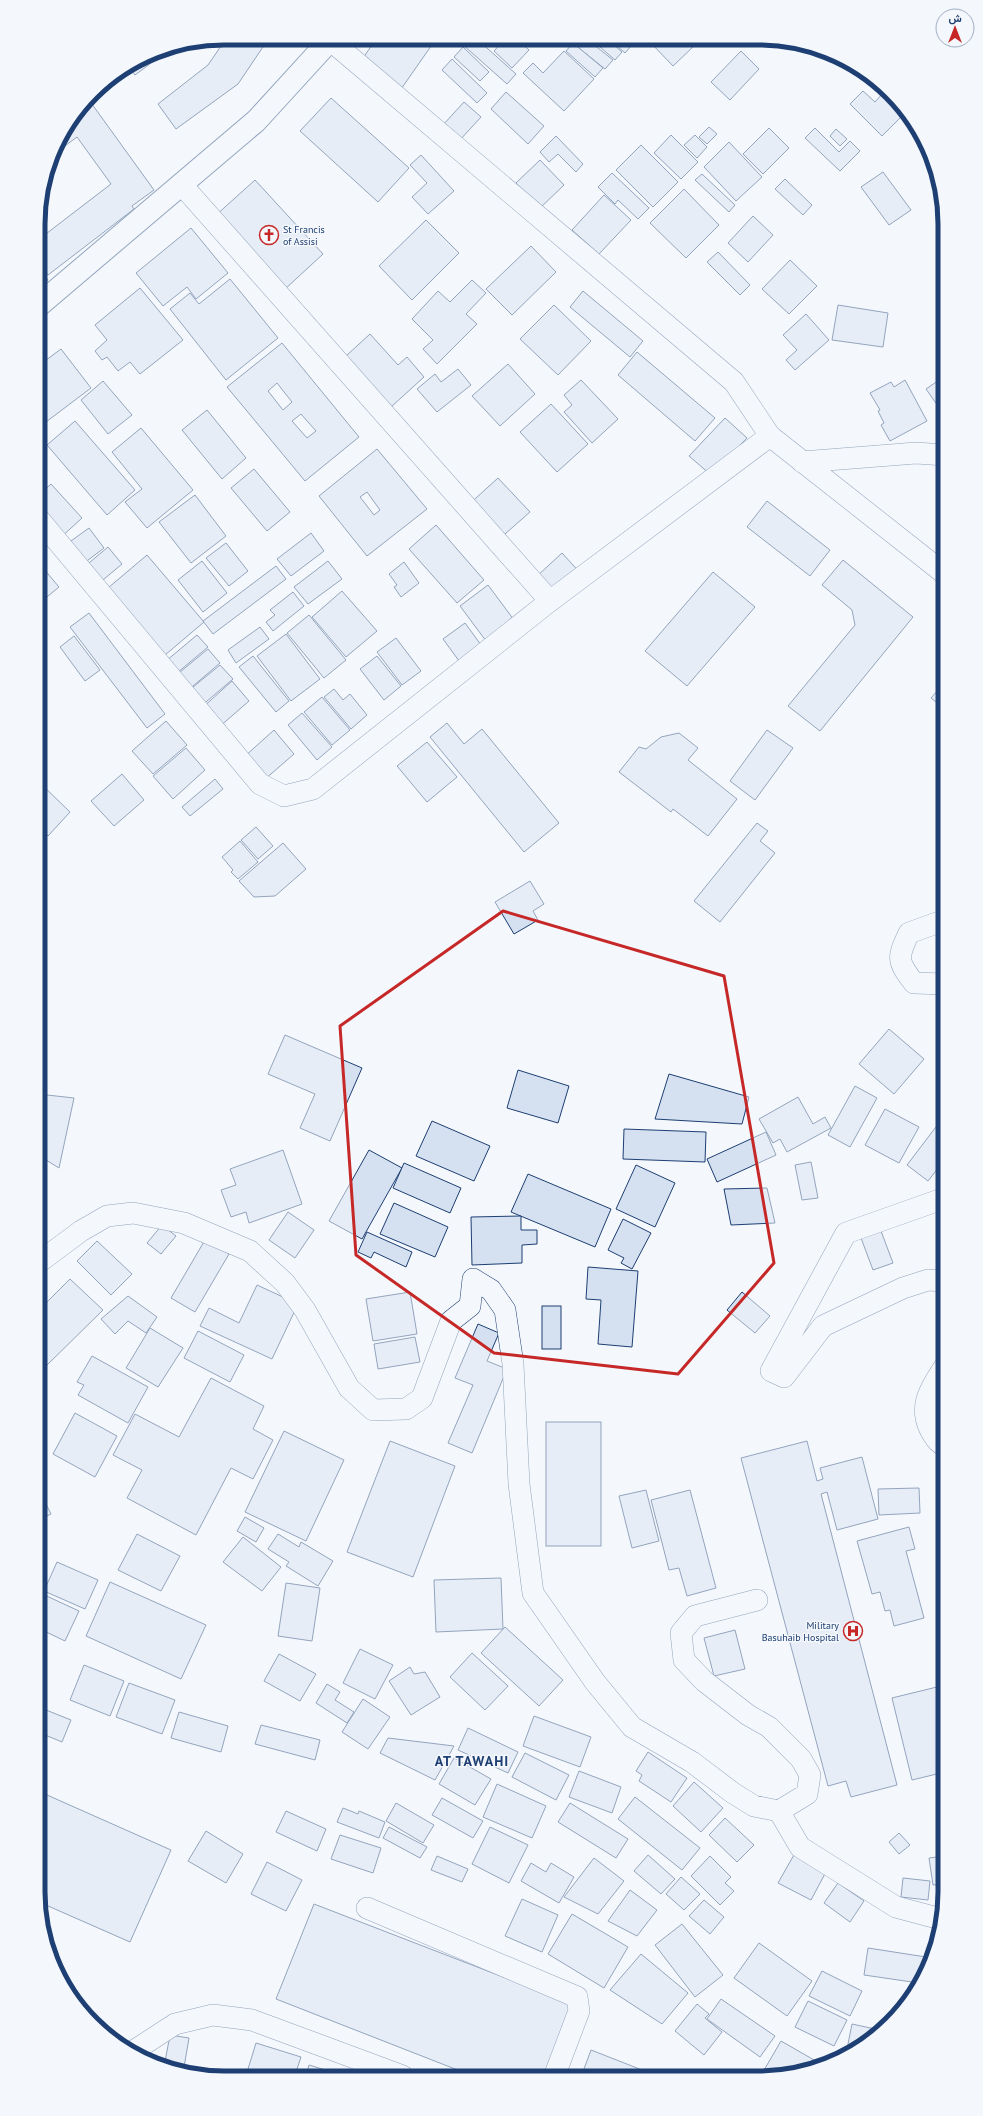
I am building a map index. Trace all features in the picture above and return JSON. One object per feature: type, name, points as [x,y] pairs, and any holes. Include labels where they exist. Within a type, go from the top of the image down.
[{"type":"main road","points":[[45,300],[256,121],[325,45]]},
{"type":"street","points":[[337,45],[734,382],[770,436],[938,569]]},
{"type":"street","points":[[182,185],[550,601]]},
{"type":"street","points":[[45,526],[260,784],[284,796],[313,789],[550,601],[770,436]]},
{"type":"street","points":[[802,462],[916,453],[938,455]]},
{"type":"street","points":[[938,923],[909,933],[900,952],[901,967],[914,983],[938,984]]},
{"type":"street","points":[[938,1200],[846,1233],[771,1371],[784,1377],[823,1326],[903,1288],[928,1280],[938,1281]]},
{"type":"street","points":[[45,1258],[81,1230],[107,1216],[134,1213],[184,1224],[250,1251],[285,1283],[305,1310],[349,1388],[373,1410],[406,1409],[422,1398],[451,1321],[470,1306],[473,1280],[491,1290],[505,1310],[513,1364],[519,1484],[533,1593],[595,1682],[632,1727],[692,1762],[733,1793],[754,1806],[779,1811],[806,1794],[810,1775],[801,1759],[769,1727],[748,1715],[704,1681],[684,1660],[681,1632],[696,1616],[757,1600]]},
{"type":"street","points":[[938,1378],[924,1402],[926,1423],[938,1442]]},
{"type":"street","points":[[779,1811],[800,1847],[896,1907],[936,1918]]},
{"type":"street","points":[[367,1908],[577,1997],[580,2011],[556,2071]]},
{"type":"street","points":[[137,2049],[175,2024],[213,2015],[252,2020],[389,2071]]},
{"type":"highlighted area","points":[[503,911],[724,976],[774,1263],[678,1374],[494,1353],[356,1255],[340,1026]]},
{"type":"building","points":[[222,45],[264,45],[238,84],[176,129],[158,104],[208,65]]},
{"type":"building","points":[[372,45],[432,45],[399,92],[359,64]]},
{"type":"building","points":[[463,45],[484,45],[516,74],[507,84]]},
{"type":"building","points":[[499,45],[524,45],[529,50],[512,68],[494,51]]},
{"type":"building","points":[[571,45],[575,45],[603,68],[595,77],[566,51]]},
{"type":"building","points":[[575,45],[594,45],[613,60],[605,69]]},
{"type":"building","points":[[598,45],[614,45],[622,52],[615,60]]},
{"type":"building","points":[[616,45],[631,46],[625,53]]},
{"type":"building","points":[[653,45],[695,45],[673,66]]},
{"type":"building","points":[[463,47],[489,72],[480,81],[454,57]]},
{"type":"building","points":[[564,51],[594,79],[564,111],[523,73],[533,63],[543,73]]},
{"type":"building","points":[[741,51],[759,69],[730,100],[711,82]]},
{"type":"building","points":[[159,57],[135,75],[132,70]]},
{"type":"building","points":[[452,59],[487,93],[477,103],[442,70]]},
{"type":"building","points":[[863,91],[875,102],[882,94],[902,116],[882,136],[850,104]]},
{"type":"building","points":[[506,92],[544,126],[528,144],[491,109]]},
{"type":"building","points":[[331,98],[409,168],[378,202],[300,131]]},
{"type":"building","points":[[464,102],[481,117],[459,141],[442,126]]},
{"type":"building","points":[[91,103],[154,190],[132,206],[134,209],[48,275],[45,271],[45,235],[111,184],[77,137],[62,148],[75,124]]},
{"type":"building","points":[[709,127],[717,134],[707,144],[699,137]]},
{"type":"building","points":[[769,128],[789,148],[763,174],[743,154]]},
{"type":"building","points":[[815,128],[839,152],[850,141],[860,151],[840,171],[805,138]]},
{"type":"building","points":[[836,129],[847,139],[840,146],[830,136]]},
{"type":"building","points":[[671,135],[698,162],[681,179],[654,153]]},
{"type":"building","points":[[695,135],[707,147],[697,158],[684,145]]},
{"type":"building","points":[[556,136],[583,164],[576,172],[558,154],[549,162],[540,152]]},
{"type":"building","points":[[729,142],[762,177],[736,201],[704,167]]},
{"type":"building","points":[[641,145],[678,182],[653,207],[616,170]]},
{"type":"building","points":[[421,155],[454,191],[428,214],[412,197],[427,183],[410,165]]},
{"type":"building","points":[[540,160],[564,185],[540,208],[516,183]]},
{"type":"building","points":[[883,172],[911,210],[889,225],[861,187]]},
{"type":"building","points":[[612,173],[649,208],[638,219],[618,200],[615,204],[598,187]]},
{"type":"building","points":[[702,174],[735,205],[729,212],[695,180]]},
{"type":"building","points":[[785,179],[812,205],[803,215],[775,189]]},
{"type":"building","name":"St Francis of Assisi","points":[[255,180],[323,254],[284,290],[215,216]]},
{"type":"building","points":[[684,189],[719,225],[686,258],[650,223]]},
{"type":"building","points":[[604,195],[631,220],[599,254],[572,230]]},
{"type":"building","points":[[753,216],[773,235],[748,262],[728,243]]},
{"type":"building","points":[[426,220],[459,253],[412,300],[379,266]]},
{"type":"building","points":[[191,228],[228,273],[196,299],[187,287],[163,306],[136,273]]},
{"type":"building","points":[[531,246],[556,272],[512,315],[486,289]]},
{"type":"building","points":[[718,252],[750,285],[740,295],[707,262]]},
{"type":"building","points":[[790,260],[817,286],[789,314],[762,289]]},
{"type":"building","points":[[230,279],[278,338],[226,380],[170,309],[190,293],[199,304]]},
{"type":"building","points":[[472,280],[486,293],[466,314],[477,324],[437,364],[423,349],[433,340],[412,319],[438,291],[450,302]]},
{"type":"building","points":[[140,288],[183,340],[140,374],[130,362],[118,371],[107,357],[102,360],[95,351],[107,340],[95,325]]},
{"type":"building","points":[[583,291],[643,341],[630,357],[570,307]]},
{"type":"building","points":[[554,305],[591,341],[558,375],[520,339]]},
{"type":"building","points":[[838,305],[888,313],[883,347],[832,340]]},
{"type":"building","points":[[806,314],[829,340],[795,370],[786,360],[797,350],[783,335]]},
{"type":"building","points":[[370,334],[398,365],[407,357],[424,377],[391,407],[346,356]]},
{"type":"building","points":[[282,343],[359,437],[305,481],[227,387]],"holes":[[[277,383],[292,402],[283,410],[268,391]],[[301,414],[316,431],[307,438],[292,421]]]},
{"type":"building","points":[[61,349],[91,388],[45,423],[45,361]]},
{"type":"building","points":[[637,352],[715,418],[695,441],[618,375]]},
{"type":"building","points":[[508,364],[535,394],[500,426],[472,396]]},
{"type":"building","points":[[458,369],[471,385],[437,412],[417,389],[435,374],[441,382]]},
{"type":"building","points":[[581,380],[618,419],[592,443],[564,412],[572,405],[564,395]]},
{"type":"building","points":[[905,380],[927,421],[890,441],[881,425],[884,423],[878,411],[880,410],[870,393],[891,382],[894,387]]},
{"type":"building","points":[[103,381],[132,415],[108,434],[81,400]]},
{"type":"building","points":[[938,381],[938,406],[926,389]]},
{"type":"building","points":[[551,404],[588,444],[557,472],[520,432]]},
{"type":"building","points":[[207,410],[246,458],[222,479],[182,430]]},
{"type":"building","points":[[725,418],[747,438],[711,475],[689,456]]},
{"type":"building","points":[[75,421],[135,490],[107,515],[47,445]]},
{"type":"building","points":[[141,428],[193,490],[147,528],[125,502],[142,489],[112,452]]},
{"type":"building","points":[[377,449],[427,509],[367,556],[319,496]],"holes":[[[367,492],[380,510],[374,515],[360,497]]]},
{"type":"building","points":[[254,469],[290,512],[267,531],[231,488]]},
{"type":"building","points":[[498,478],[530,512],[497,541],[466,507]]},
{"type":"building","points":[[51,484],[82,518],[59,539],[45,524],[45,490]]},
{"type":"building","points":[[195,495],[226,536],[191,563],[159,522]]},
{"type":"building","points":[[767,501],[830,550],[810,576],[747,527]]},
{"type":"building","points":[[436,525],[484,580],[457,603],[409,549]]},
{"type":"building","points":[[89,528],[104,548],[79,567],[64,546]]},
{"type":"building","points":[[311,533],[324,551],[291,576],[277,559]]},
{"type":"building","points":[[226,543],[248,571],[229,586],[206,558]]},
{"type":"building","points":[[108,547],[122,564],[97,585],[83,568]]},
{"type":"building","points":[[938,550],[938,568],[929,560]]},
{"type":"building","points":[[562,553],[583,576],[555,601],[535,578]]},
{"type":"building","points":[[147,555],[204,622],[165,655],[108,588]]},
{"type":"building","points":[[843,560],[913,617],[820,731],[788,706],[855,625],[852,610],[822,585]]},
{"type":"building","points":[[202,561],[227,593],[203,612],[178,580]]},
{"type":"building","points":[[328,561],[342,579],[308,604],[294,587]]},
{"type":"building","points":[[404,562],[419,583],[401,597],[394,587],[397,585],[389,574]]},
{"type":"building","points":[[276,566],[286,579],[213,634],[203,621]]},
{"type":"building","points":[[45,570],[59,587],[45,599]]},
{"type":"building","points":[[713,572],[755,607],[687,686],[645,651]]},
{"type":"building","points":[[488,585],[517,624],[489,645],[460,606]]},
{"type":"building","points":[[342,591],[377,631],[346,657],[312,617]]},
{"type":"building","points":[[293,592],[304,606],[273,631],[266,622],[275,615],[270,610]]},
{"type":"building","points":[[89,613],[165,714],[147,728],[70,627]]},
{"type":"building","points":[[309,615],[346,660],[324,678],[287,633]]},
{"type":"building","points":[[465,623],[484,649],[462,665],[443,639]]},
{"type":"building","points":[[260,627],[269,639],[236,663],[228,650]]},
{"type":"building","points":[[286,634],[320,679],[291,701],[257,656]]},
{"type":"building","points":[[197,635],[208,647],[171,678],[160,666]]},
{"type":"building","points":[[74,636],[100,670],[85,681],[60,647]]},
{"type":"building","points":[[396,638],[421,671],[402,685],[377,652]]},
{"type":"building","points":[[208,649],[220,663],[186,692],[174,677]]},
{"type":"building","points":[[253,656],[289,701],[276,712],[239,667]]},
{"type":"building","points":[[377,656],[401,686],[384,700],[360,669]]},
{"type":"building","points":[[220,665],[233,679],[200,707],[187,692]]},
{"type":"building","points":[[232,681],[249,701],[218,728],[201,709]]},
{"type":"building","points":[[334,689],[343,700],[350,694],[367,715],[351,729],[324,697]]},
{"type":"building","points":[[938,690],[938,704],[931,698]]},
{"type":"building","points":[[322,697],[350,730],[332,745],[304,712]]},
{"type":"building","points":[[302,713],[332,747],[317,760],[288,725]]},
{"type":"building","points":[[166,721],[187,745],[153,774],[132,751]]},
{"type":"building","points":[[447,723],[464,744],[482,729],[559,823],[524,852],[430,737]]},
{"type":"building","points":[[274,730],[294,754],[264,780],[244,757]]},
{"type":"building","points":[[767,730],[793,748],[755,800],[730,781]]},
{"type":"building","points":[[679,733],[698,748],[688,760],[737,799],[708,836],[673,809],[671,812],[619,772],[639,747],[646,749],[661,737]]},
{"type":"building","points":[[427,742],[457,777],[427,802],[397,766]]},
{"type":"building","points":[[186,748],[205,770],[173,799],[153,776]]},
{"type":"building","points":[[122,774],[144,800],[114,826],[91,801]]},
{"type":"building","points":[[215,779],[223,789],[190,816],[182,807]]},
{"type":"building","points":[[45,788],[70,812],[48,836],[45,833]]},
{"type":"building","points":[[757,823],[768,831],[760,841],[775,853],[720,922],[694,901]]},
{"type":"building","points":[[256,827],[273,846],[258,859],[241,840]]},
{"type":"building","points":[[240,841],[258,862],[238,879],[231,872],[233,870],[222,857]]},
{"type":"building","points":[[283,843],[306,869],[275,896],[254,897],[239,881]]},
{"type":"building","points":[[530,881],[544,904],[533,911],[538,920],[514,934],[495,902]]},
{"type":"building","points":[[889,1029],[924,1059],[894,1094],[859,1064]]},
{"type":"building","points":[[285,1035],[362,1068],[330,1141],[300,1128],[315,1094],[268,1074]]},
{"type":"building","points":[[518,1070],[569,1086],[558,1123],[507,1108]]},
{"type":"building","points":[[669,1074],[749,1097],[742,1124],[655,1119]]},
{"type":"building","points":[[855,1086],[877,1098],[850,1147],[828,1135]]},
{"type":"building","points":[[45,1095],[74,1098],[59,1168],[45,1159]]},
{"type":"building","points":[[798,1097],[813,1124],[825,1117],[831,1128],[787,1152],[780,1139],[773,1143],[759,1119]]},
{"type":"building","points":[[885,1109],[919,1127],[899,1163],[865,1145]]},
{"type":"building","points":[[432,1121],[490,1146],[474,1181],[416,1156]]},
{"type":"building","points":[[938,1124],[938,1168],[928,1181],[907,1165]]},
{"type":"building","points":[[624,1129],[706,1132],[705,1162],[623,1159]]},
{"type":"building","points":[[766,1132],[776,1155],[717,1182],[707,1159]]},
{"type":"building","points":[[283,1150],[302,1204],[249,1223],[246,1212],[231,1217],[221,1190],[236,1185],[230,1169]]},
{"type":"building","points":[[369,1150],[402,1168],[362,1239],[329,1221]]},
{"type":"building","points":[[811,1162],[818,1198],[802,1200],[795,1165]]},
{"type":"building","points":[[404,1163],[461,1188],[450,1213],[393,1188]]},
{"type":"building","points":[[636,1165],[675,1183],[655,1227],[616,1209]]},
{"type":"building","points":[[528,1174],[611,1209],[595,1247],[511,1212]]},
{"type":"building","points":[[767,1188],[775,1223],[731,1225],[724,1189]]},
{"type":"building","points":[[394,1203],[448,1227],[435,1257],[380,1234]]},
{"type":"building","points":[[288,1212],[314,1230],[295,1258],[269,1240]]},
{"type":"building","points":[[875,1215],[893,1263],[873,1270],[855,1222]]},
{"type":"building","points":[[521,1216],[521,1230],[537,1230],[537,1244],[522,1245],[522,1263],[472,1265],[471,1217]]},
{"type":"building","points":[[623,1219],[651,1233],[632,1269],[621,1263],[624,1258],[608,1250]]},
{"type":"building","points":[[162,1225],[176,1236],[161,1254],[147,1243]]},
{"type":"building","points":[[367,1232],[412,1252],[406,1267],[374,1252],[371,1258],[358,1252]]},
{"type":"building","points":[[205,1240],[229,1254],[195,1312],[171,1298]]},
{"type":"building","points":[[97,1241],[132,1274],[111,1295],[77,1261]]},
{"type":"building","points":[[588,1267],[638,1271],[632,1347],[598,1344],[601,1300],[586,1299]]},
{"type":"building","points":[[70,1279],[103,1310],[45,1367],[45,1304]]},
{"type":"building","points":[[257,1285],[298,1304],[272,1359],[200,1326],[209,1308],[239,1323]]},
{"type":"building","points":[[410,1292],[417,1334],[373,1341],[366,1299]]},
{"type":"building","points":[[742,1292],[770,1316],[755,1333],[727,1310]]},
{"type":"building","points":[[128,1296],[157,1317],[146,1333],[128,1321],[115,1334],[101,1319]]},
{"type":"building","points":[[542,1306],[561,1306],[561,1349],[542,1349]]},
{"type":"building","points":[[478,1324],[499,1333],[487,1361],[507,1369],[472,1453],[448,1443],[473,1385],[455,1378]]},
{"type":"building","points":[[150,1328],[183,1348],[158,1387],[126,1368]]},
{"type":"building","points":[[198,1331],[244,1355],[230,1382],[184,1358]]},
{"type":"building","points":[[415,1337],[420,1362],[378,1369],[374,1344]]},
{"type":"building","points":[[92,1356],[148,1387],[128,1423],[78,1395],[84,1385],[77,1382]]},
{"type":"building","points":[[211,1378],[264,1406],[253,1429],[273,1440],[253,1479],[231,1468],[196,1535],[127,1498],[142,1470],[113,1455],[135,1414],[179,1437]]},
{"type":"building","points":[[75,1413],[117,1436],[95,1477],[53,1454]]},
{"type":"building","points":[[546,1422],[601,1422],[601,1546],[546,1546]]},
{"type":"building","points":[[284,1431],[344,1460],[306,1541],[245,1512]]},
{"type":"building","points":[[390,1441],[455,1466],[413,1577],[347,1552]]},
{"type":"building","points":[[807,1441],[817,1481],[823,1479],[820,1468],[862,1457],[878,1519],[837,1530],[827,1492],[821,1494],[897,1785],[851,1797],[846,1781],[828,1786],[741,1458]]},
{"type":"building","points":[[919,1488],[920,1513],[879,1515],[878,1489]]},
{"type":"building","points":[[646,1490],[659,1541],[632,1548],[619,1496]]},
{"type":"building","points":[[690,1490],[716,1588],[687,1596],[679,1568],[669,1570],[651,1500]]},
{"type":"building","points":[[45,1502],[51,1514],[45,1517]]},
{"type":"building","points":[[245,1517],[264,1528],[256,1542],[237,1531]]},
{"type":"building","points":[[909,1527],[915,1549],[906,1551],[924,1618],[894,1626],[890,1610],[885,1611],[880,1592],[872,1594],[857,1541]]},
{"type":"building","points":[[137,1534],[180,1556],[161,1591],[118,1570]]},
{"type":"building","points":[[278,1534],[299,1547],[301,1542],[333,1561],[318,1586],[286,1566],[289,1562],[268,1549]]},
{"type":"building","points":[[243,1537],[281,1567],[262,1591],[223,1562]]},
{"type":"building","points":[[57,1562],[98,1580],[85,1609],[45,1591]]},
{"type":"building","points":[[501,1578],[503,1629],[436,1632],[434,1580]]},
{"type":"building","points":[[110,1582],[206,1625],[181,1679],[86,1636]]},
{"type":"building","points":[[286,1583],[320,1588],[312,1641],[278,1636]]},
{"type":"building","points":[[45,1595],[79,1611],[65,1641],[45,1631]]},
{"type":"building","points":[[505,1627],[563,1680],[539,1706],[481,1653]]},
{"type":"building","points":[[735,1630],[745,1669],[714,1676],[704,1638]]},
{"type":"building","points":[[360,1649],[393,1665],[375,1699],[343,1683]]},
{"type":"building","points":[[472,1653],[508,1686],[485,1710],[450,1677]]},
{"type":"building","points":[[279,1654],[316,1674],[300,1701],[264,1681]]},
{"type":"building","points":[[84,1665],[124,1681],[110,1716],[70,1700]]},
{"type":"building","points":[[410,1667],[414,1674],[425,1672],[440,1697],[411,1715],[389,1681]]},
{"type":"building","points":[[129,1683],[175,1700],[162,1734],[116,1717]]},
{"type":"building","points":[[327,1684],[340,1692],[335,1700],[354,1712],[347,1723],[316,1703]]},
{"type":"building","points":[[938,1687],[938,1774],[912,1780],[892,1698]]},
{"type":"building","points":[[363,1699],[390,1717],[368,1749],[342,1732]]},
{"type":"building","points":[[46,1710],[71,1720],[62,1742],[45,1735]]},
{"type":"building","points":[[179,1712],[228,1726],[221,1752],[171,1738]]},
{"type":"building","points":[[534,1716],[591,1737],[580,1767],[523,1746]]},
{"type":"building","points":[[261,1725],[320,1740],[315,1760],[255,1744]]},
{"type":"building","points":[[468,1728],[518,1752],[508,1773],[458,1750]]},
{"type":"building","points":[[388,1738],[454,1746],[435,1780],[380,1753]]},
{"type":"building","points":[[648,1752],[687,1778],[671,1802],[639,1781],[642,1775],[636,1771]]},
{"type":"building","points":[[525,1753],[569,1775],[556,1800],[512,1777]]},
{"type":"building","points":[[454,1758],[491,1779],[475,1805],[439,1784]]},
{"type":"building","points":[[579,1771],[621,1787],[612,1813],[569,1797]]},
{"type":"building","points":[[694,1782],[723,1808],[701,1832],[673,1806]]},
{"type":"building","points":[[497,1784],[546,1806],[532,1838],[483,1817]]},
{"type":"building","points":[[45,1794],[171,1850],[130,1942],[45,1905]]},
{"type":"building","points":[[635,1797],[700,1848],[682,1870],[618,1819]]},
{"type":"building","points":[[442,1798],[483,1821],[473,1838],[432,1815]]},
{"type":"building","points":[[396,1803],[434,1825],[423,1843],[386,1821]]},
{"type":"building","points":[[570,1803],[628,1839],[616,1858],[558,1822]]},
{"type":"building","points":[[343,1808],[358,1814],[359,1811],[385,1822],[379,1838],[337,1822]]},
{"type":"building","points":[[286,1811],[326,1829],[317,1851],[276,1832]]},
{"type":"building","points":[[725,1818],[754,1845],[737,1862],[709,1835]]},
{"type":"building","points":[[389,1827],[427,1847],[420,1858],[383,1838]]},
{"type":"building","points":[[490,1827],[528,1845],[509,1883],[472,1864]]},
{"type":"building","points":[[206,1831],[243,1854],[226,1883],[188,1861]]},
{"type":"building","points":[[899,1833],[910,1845],[899,1854],[889,1842]]},
{"type":"building","points":[[340,1835],[381,1848],[373,1873],[331,1859]]},
{"type":"building","points":[[795,1853],[827,1870],[811,1900],[778,1883]]},
{"type":"building","points":[[648,1855],[675,1879],[661,1894],[634,1871]]},
{"type":"building","points":[[437,1856],[468,1869],[462,1882],[431,1870]]},
{"type":"building","points":[[710,1856],[731,1877],[725,1883],[734,1891],[720,1905],[691,1876]]},
{"type":"building","points":[[938,1857],[938,1885],[933,1885],[929,1858]]},
{"type":"building","points":[[594,1858],[624,1881],[598,1914],[564,1897]]},
{"type":"building","points":[[267,1862],[302,1880],[286,1911],[251,1894]]},
{"type":"building","points":[[531,1863],[546,1872],[551,1863],[574,1877],[559,1903],[521,1881]]},
{"type":"building","points":[[681,1877],[700,1894],[684,1910],[666,1894]]},
{"type":"building","points":[[903,1878],[930,1881],[928,1900],[901,1897]]},
{"type":"building","points":[[838,1883],[864,1901],[850,1922],[824,1903]]},
{"type":"building","points":[[630,1890],[657,1910],[637,1936],[608,1921]]},
{"type":"building","points":[[522,1899],[558,1915],[542,1952],[505,1936]]},
{"type":"building","points":[[704,1900],[724,1917],[710,1934],[689,1916]]},
{"type":"building","points":[[314,1904],[573,2004],[546,2071],[460,2071],[276,1999]]},
{"type":"building","points":[[572,1914],[628,1947],[604,1988],[548,1954]]},
{"type":"building","points":[[682,1924],[723,1975],[695,1997],[655,1945]]},
{"type":"building","points":[[759,1943],[812,1981],[787,2016],[734,1978]]},
{"type":"building","points":[[868,1948],[926,1957],[914,1982],[864,1975]]},
{"type":"building","points":[[641,1954],[688,1993],[662,2024],[610,1990]]},
{"type":"building","points":[[822,1971],[862,1991],[850,2016],[809,1996]]},
{"type":"building","points":[[721,1999],[775,2036],[760,2057],[707,2019]]},
{"type":"building","points":[[808,2001],[847,2020],[834,2046],[795,2027]]},
{"type":"building","points":[[697,2004],[709,2014],[705,2018],[722,2032],[704,2055],[675,2031]]},
{"type":"building","points":[[852,2024],[875,2029],[859,2041],[847,2048]]},
{"type":"building","points":[[170,2035],[189,2038],[184,2067],[165,2062]]},
{"type":"building","points":[[781,2041],[817,2062],[794,2068],[764,2071]]},
{"type":"building","points":[[256,2043],[301,2057],[296,2071],[254,2071],[248,2069]]},
{"type":"building","points":[[591,2050],[645,2071],[583,2071]]},
{"type":"building","points":[[309,2065],[329,2071],[307,2071]]},
{"type":"place","name":"St Francis of Assisi","points":[[269,235]]},
{"type":"place","name":"Military Basuhaib Hospital","points":[[853,1631]]},
{"type":"district","name":"AT TAWAHI","points":[[472,1761]]}]
